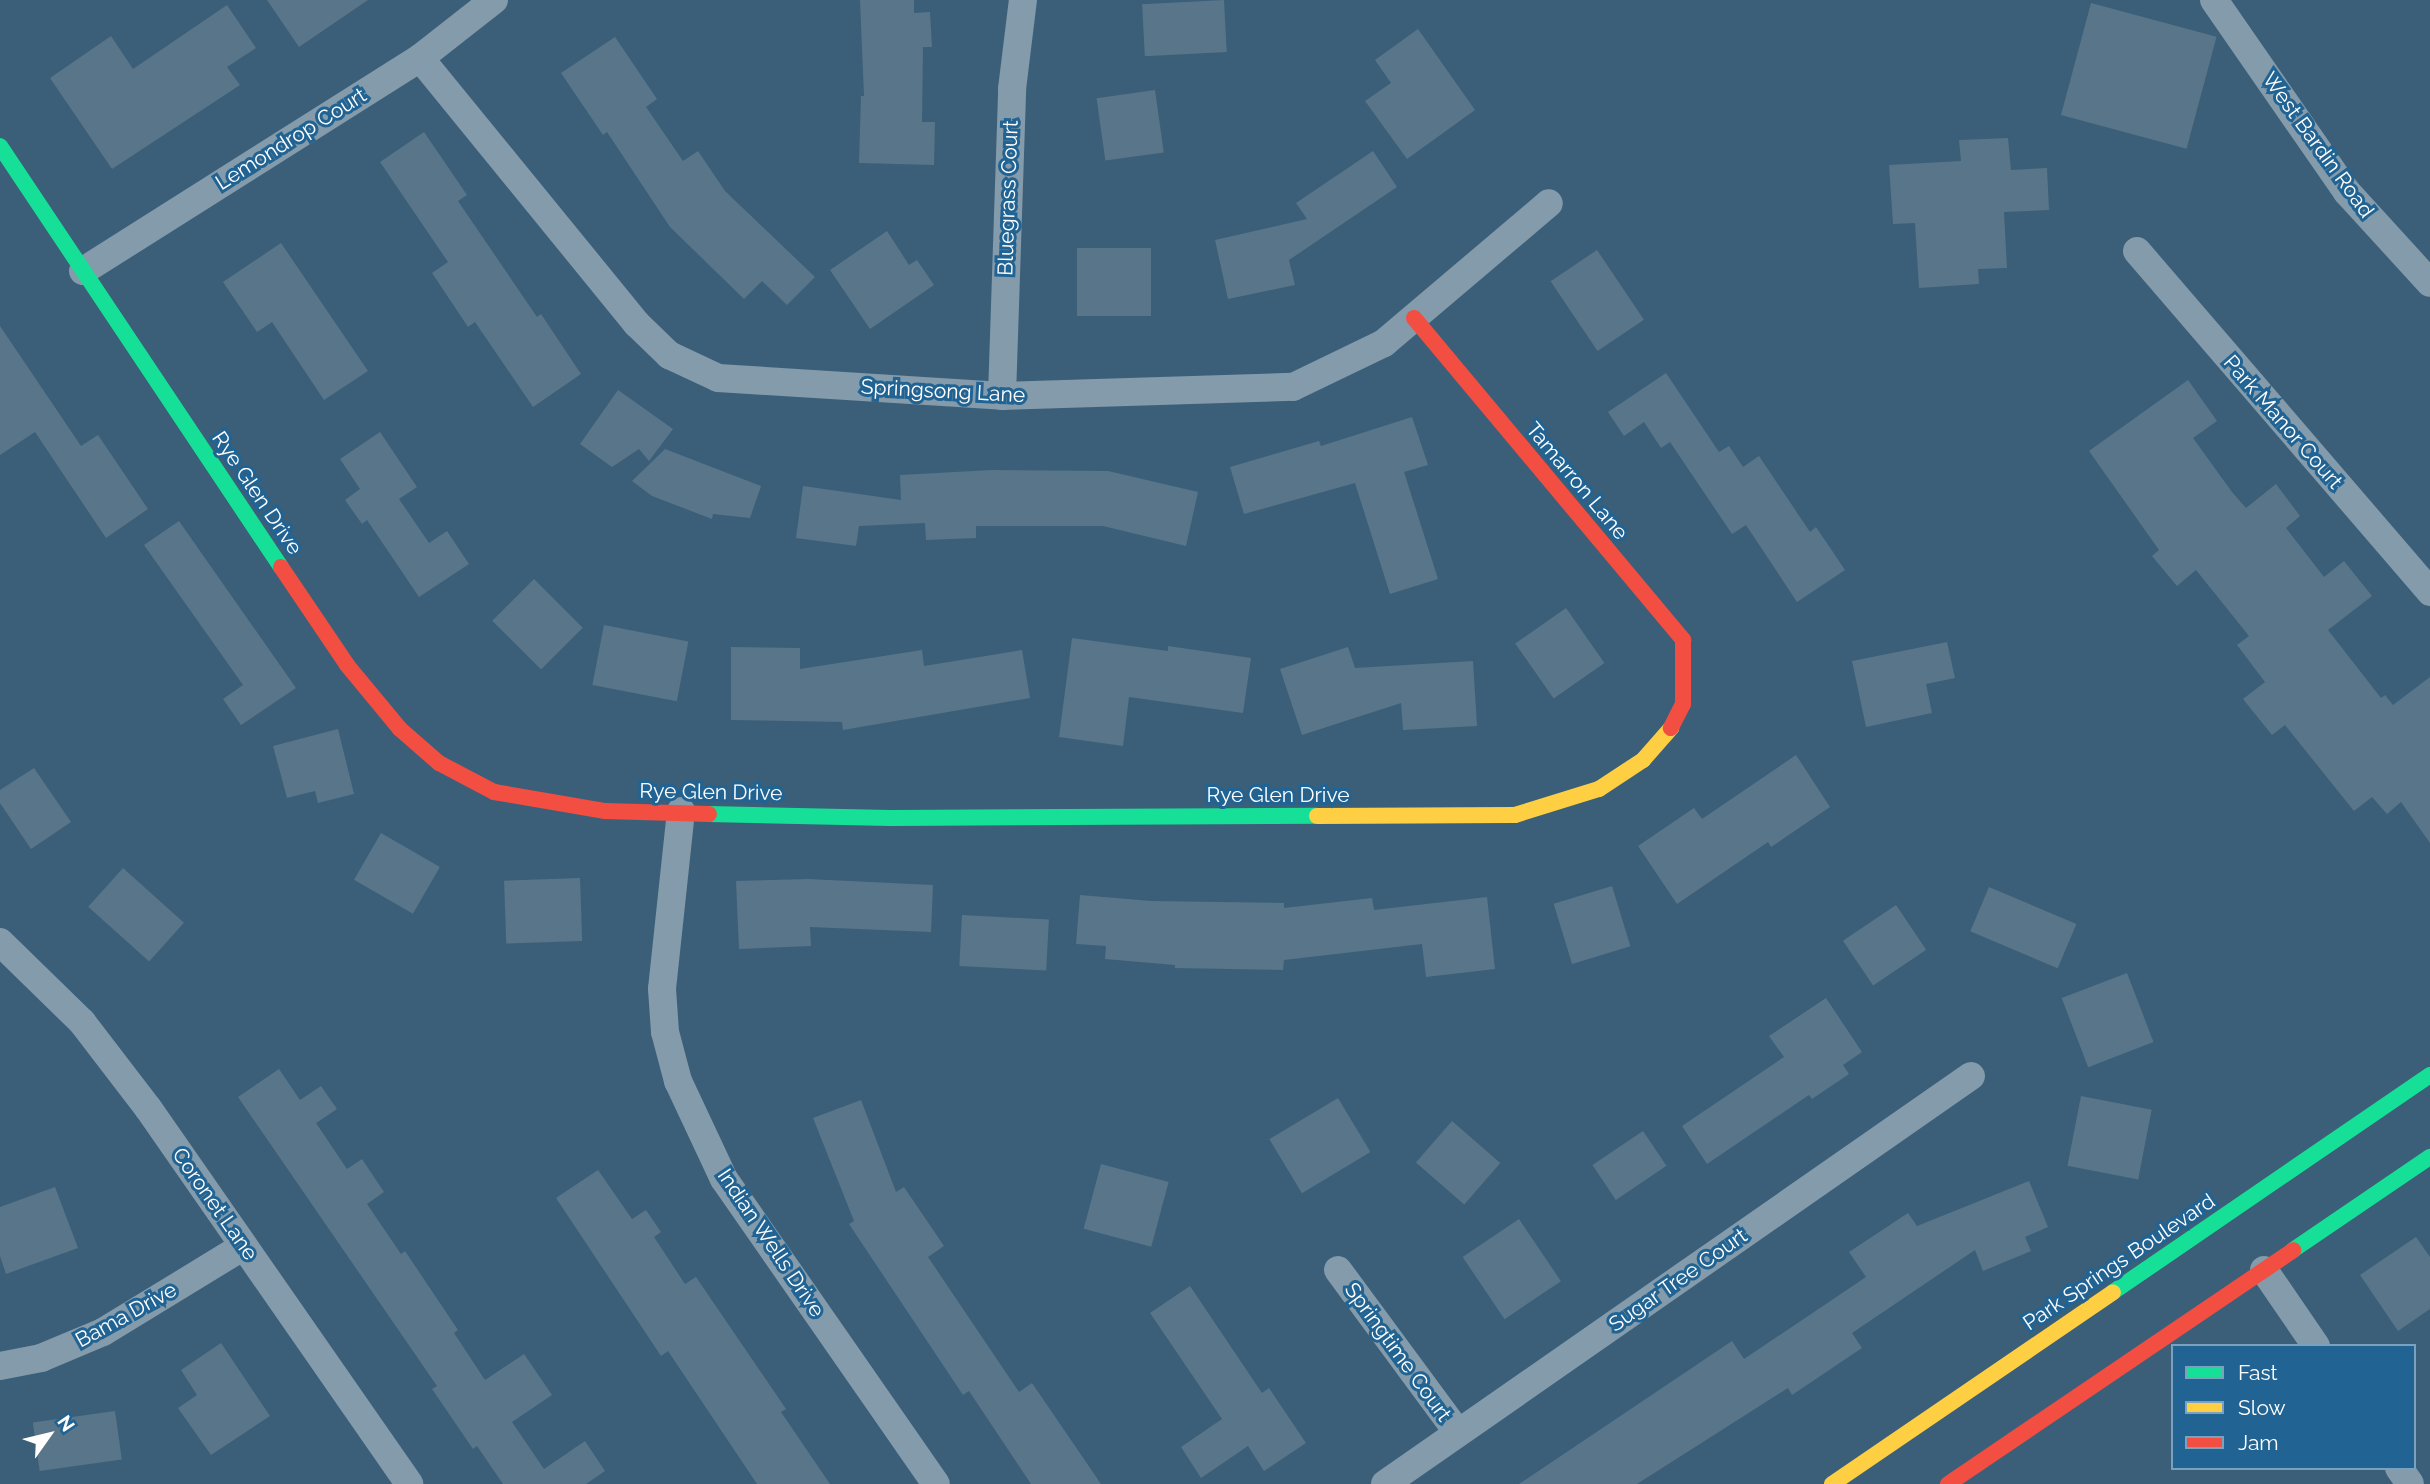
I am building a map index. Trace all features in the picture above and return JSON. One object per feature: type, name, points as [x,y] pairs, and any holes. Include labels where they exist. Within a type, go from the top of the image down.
[{"type":"street","name":"Lemondrop Court","points":[[83,271],[420,58],[494,0]]},
{"type":"street","name":"Bluegrass Court","points":[[1002,396],[1012,89],[1023,0]]},
{"type":"street","name":"West Bardin Road","points":[[2214,0],[2347,192],[2430,283]]},
{"type":"street","name":"Springsong Lane","points":[[420,58],[638,324],[669,355],[719,378],[1002,396],[1293,387],[1384,343],[1549,203]]},
{"type":"street","name":"Rye Glen Drive","points":[[0,146],[346,665],[400,729],[439,763],[494,792],[605,811],[890,818],[1515,815],[1599,789],[1643,760],[1667,735],[1683,704],[1685,679]]},
{"type":"street","name":"Park Manor Court","points":[[2137,251],[2430,592]]},
{"type":"street","name":"Tamarron Lane","points":[[1414,318],[1683,640],[1685,679]]},
{"type":"street","name":"Indian Wells Drive","points":[[681,811],[662,989],[665,1032],[678,1081],[724,1179],[936,1484]]},
{"type":"street","name":"Coronet Lane","points":[[0,942],[82,1022],[148,1108],[409,1484]]},
{"type":"street","name":"Park Springs Boulevard","points":[[1832,1484],[2430,1074]]},
{"type":"street","name":"Sugar Tree Court","points":[[1385,1484],[1970,1076]]},
{"type":"street","points":[[1948,1484],[2430,1157]]},
{"type":"street","name":"Bama Drive","points":[[0,1366],[41,1358],[103,1332],[244,1246]]},
{"type":"street","name":"Springtime Court","points":[[1338,1270],[1458,1433]]},
{"type":"street","points":[[2264,1270],[2314,1344]]},
{"type":"building","points":[[267,0],[368,0],[299,47]]},
{"type":"building","points":[[860,0],[914,0],[914,13],[930,12],[932,47],[923,47],[922,122],[935,122],[934,165],[859,163],[861,96],[864,96]]},
{"type":"building","points":[[1224,0],[1227,52],[1145,56],[1142,4]]},
{"type":"building","points":[[2091,3],[2217,37],[2187,149],[2061,115]]},
{"type":"building","points":[[227,5],[256,48],[227,67],[240,85],[112,169],[50,78],[111,36],[133,69]]},
{"type":"building","points":[[1418,29],[1475,110],[1407,159],[1365,101],[1391,83],[1375,60]]},
{"type":"building","points":[[615,37],[657,99],[646,107],[683,161],[698,151],[725,191],[815,277],[787,305],[762,281],[744,299],[670,227],[607,132],[603,135],[561,73]]},
{"type":"building","points":[[1155,90],[1164,152],[1105,161],[1097,98]]},
{"type":"building","points":[[424,132],[467,195],[458,201],[537,317],[541,314],[581,374],[533,407],[475,322],[468,327],[432,273],[448,262],[380,162]]},
{"type":"building","points":[[2008,138],[2011,170],[2047,168],[2049,210],[2004,212],[2007,268],[1978,269],[1979,284],[1919,288],[1915,223],[1893,224],[1889,165],[1961,161],[1959,140]]},
{"type":"building","points":[[1373,151],[1397,187],[1289,260],[1295,285],[1228,299],[1215,240],[1307,219],[1296,203]]},
{"type":"building","points":[[887,231],[909,265],[917,260],[934,285],[870,329],[830,270]]},
{"type":"building","points":[[281,243],[368,371],[324,400],[272,322],[257,332],[223,282]]},
{"type":"building","points":[[1077,248],[1151,248],[1151,316],[1077,316]]},
{"type":"building","points":[[1597,250],[1644,320],[1598,351],[1551,281]]},
{"type":"building","points":[[0,326],[81,446],[98,435],[148,509],[106,538],[35,432],[0,455]]},
{"type":"building","points":[[1666,373],[1719,452],[1729,446],[1743,467],[1759,456],[1810,532],[1816,527],[1845,570],[1797,602],[1746,525],[1732,534],[1670,442],[1661,448],[1644,422],[1624,436],[1608,412]]},
{"type":"building","points":[[2188,380],[2217,421],[2193,438],[2232,492],[2246,508],[2276,484],[2300,516],[2286,528],[2324,577],[2344,561],[2372,596],[2328,630],[2381,698],[2385,695],[2393,705],[2430,677],[2430,843],[2401,802],[2387,814],[2372,797],[2354,811],[2285,725],[2272,735],[2243,699],[2265,682],[2237,645],[2249,636],[2196,570],[2177,586],[2152,556],[2159,550],[2089,451]]},
{"type":"building","points":[[618,390],[673,429],[649,461],[639,449],[612,467],[580,444]]},
{"type":"building","points":[[1412,417],[1428,465],[1404,472],[1438,579],[1390,594],[1355,483],[1244,514],[1230,467],[1319,441],[1321,446]]},
{"type":"building","points":[[380,432],[417,487],[399,499],[429,543],[447,531],[469,564],[419,597],[367,520],[362,524],[345,500],[360,489],[340,459]]},
{"type":"building","points":[[665,449],[761,486],[750,518],[713,514],[712,519],[652,496],[632,481]]},
{"type":"building","points":[[992,470],[1108,471],[1198,492],[1186,546],[1103,526],[976,526],[976,538],[926,540],[925,523],[859,526],[856,546],[796,538],[803,486],[901,500],[900,475]]},
{"type":"building","points":[[179,521],[296,688],[241,725],[223,699],[243,685],[144,545]]},
{"type":"building","points":[[534,579],[583,628],[541,670],[492,621]]},
{"type":"building","points":[[1566,608],[1604,663],[1554,698],[1515,644]]},
{"type":"building","points":[[604,625],[688,641],[677,701],[592,685]]},
{"type":"building","points":[[1072,638],[1168,651],[1168,646],[1251,658],[1243,713],[1129,697],[1123,746],[1059,737]]},
{"type":"building","points":[[1947,642],[1955,678],[1926,684],[1932,713],[1866,727],[1852,661]]},
{"type":"building","points":[[731,647],[800,648],[800,669],[922,650],[924,666],[1022,650],[1030,698],[843,730],[842,722],[731,720]]},
{"type":"building","points":[[1348,647],[1355,668],[1473,661],[1477,726],[1403,730],[1401,703],[1302,735],[1280,669]]},
{"type":"building","points":[[338,729],[354,794],[318,803],[315,791],[287,798],[273,746]]},
{"type":"building","points":[[1796,755],[1830,807],[1771,847],[1768,842],[1677,904],[1638,846],[1694,808],[1702,819]]},
{"type":"building","points":[[34,768],[71,822],[31,849],[0,803],[0,790]]},
{"type":"building","points":[[381,833],[440,867],[413,914],[354,880]]},
{"type":"building","points":[[123,868],[184,923],[149,962],[88,907]]},
{"type":"building","points":[[580,878],[582,941],[506,944],[504,881]]},
{"type":"building","points":[[808,879],[933,885],[931,932],[810,927],[811,946],[739,949],[736,881]]},
{"type":"building","points":[[1612,886],[1630,946],[1572,964],[1554,904]]},
{"type":"building","points":[[1989,887],[2076,924],[2058,968],[1970,931]]},
{"type":"building","points":[[1080,895],[1151,901],[1284,903],[1284,908],[1372,898],[1374,910],[1487,897],[1495,969],[1426,977],[1422,944],[1284,960],[1283,970],[1175,968],[1175,965],[1105,959],[1106,946],[1076,944]]},
{"type":"building","points":[[1896,905],[1926,950],[1873,986],[1843,941]]},
{"type":"building","points":[[962,915],[1049,920],[1046,970],[959,966]]},
{"type":"building","points":[[2127,973],[2154,1042],[2088,1067],[2062,998]]},
{"type":"building","points":[[1826,998],[1862,1052],[1843,1065],[1849,1074],[1812,1099],[1809,1095],[1707,1164],[1682,1126],[1784,1057],[1769,1036]]},
{"type":"building","points":[[279,1069],[300,1100],[321,1086],[337,1109],[316,1123],[347,1169],[362,1159],[384,1192],[367,1204],[401,1254],[405,1251],[458,1330],[454,1333],[485,1380],[524,1354],[552,1395],[512,1422],[544,1469],[585,1441],[605,1471],[586,1484],[503,1484],[477,1446],[473,1449],[432,1389],[437,1386],[238,1097]]},
{"type":"building","points":[[2081,1096],[2152,1110],[2138,1179],[2067,1166]]},
{"type":"building","points":[[1338,1098],[1370,1152],[1302,1193],[1269,1139]]},
{"type":"building","points":[[861,1100],[896,1192],[904,1187],[944,1246],[928,1257],[1019,1392],[1032,1383],[1101,1484],[1031,1484],[969,1391],[963,1395],[849,1224],[854,1221],[813,1118]]},
{"type":"building","points":[[1452,1121],[1500,1163],[1464,1204],[1416,1163]]},
{"type":"building","points":[[1643,1131],[1666,1166],[1616,1200],[1592,1165]]},
{"type":"building","points":[[1101,1164],[1169,1182],[1151,1247],[1084,1229]]},
{"type":"building","points":[[598,1170],[632,1219],[646,1210],[661,1232],[654,1237],[685,1284],[696,1277],[786,1409],[781,1412],[830,1484],[757,1484],[668,1351],[661,1356],[556,1198]]},
{"type":"building","points":[[2029,1181],[2048,1227],[2025,1237],[2031,1251],[1983,1271],[1975,1250],[1852,1333],[1862,1348],[1792,1395],[1788,1388],[1637,1484],[1519,1484],[1732,1341],[1744,1359],[1866,1277],[1849,1252],[1908,1213],[1917,1226]]},
{"type":"building","points":[[55,1187],[78,1248],[6,1274],[0,1256],[0,1207]]},
{"type":"building","points":[[1519,1219],[1561,1281],[1505,1319],[1463,1257]]},
{"type":"building","points":[[2416,1237],[2430,1257],[2430,1309],[2398,1331],[2360,1275]]},
{"type":"building","points":[[1190,1286],[1262,1393],[1269,1388],[1306,1443],[1264,1471],[1248,1446],[1201,1478],[1181,1447],[1222,1419],[1150,1313]]},
{"type":"building","points":[[221,1343],[270,1416],[211,1455],[178,1408],[197,1395],[181,1370]]},
{"type":"building","points":[[115,1411],[122,1460],[40,1471],[33,1423]]},
{"type":"traffic: fast","points":[[0,146],[281,567]]},
{"type":"traffic: fast","points":[[709,814],[890,818],[1317,816]]},
{"type":"traffic: fast","points":[[2113,1292],[2430,1075]]},
{"type":"traffic: fast","points":[[2293,1250],[2430,1157]]},
{"type":"traffic: slow","points":[[1317,816],[1515,815],[1599,789],[1643,760],[1671,728]]},
{"type":"traffic: slow","points":[[1832,1484],[2113,1292]]},
{"type":"traffic: jam","points":[[1414,318],[1683,640],[1683,704],[1671,728]]},
{"type":"traffic: jam","points":[[281,567],[347,665],[400,729],[439,763],[494,792],[605,811],[709,814]]},
{"type":"traffic: jam","points":[[1948,1484],[2293,1250]]}]
